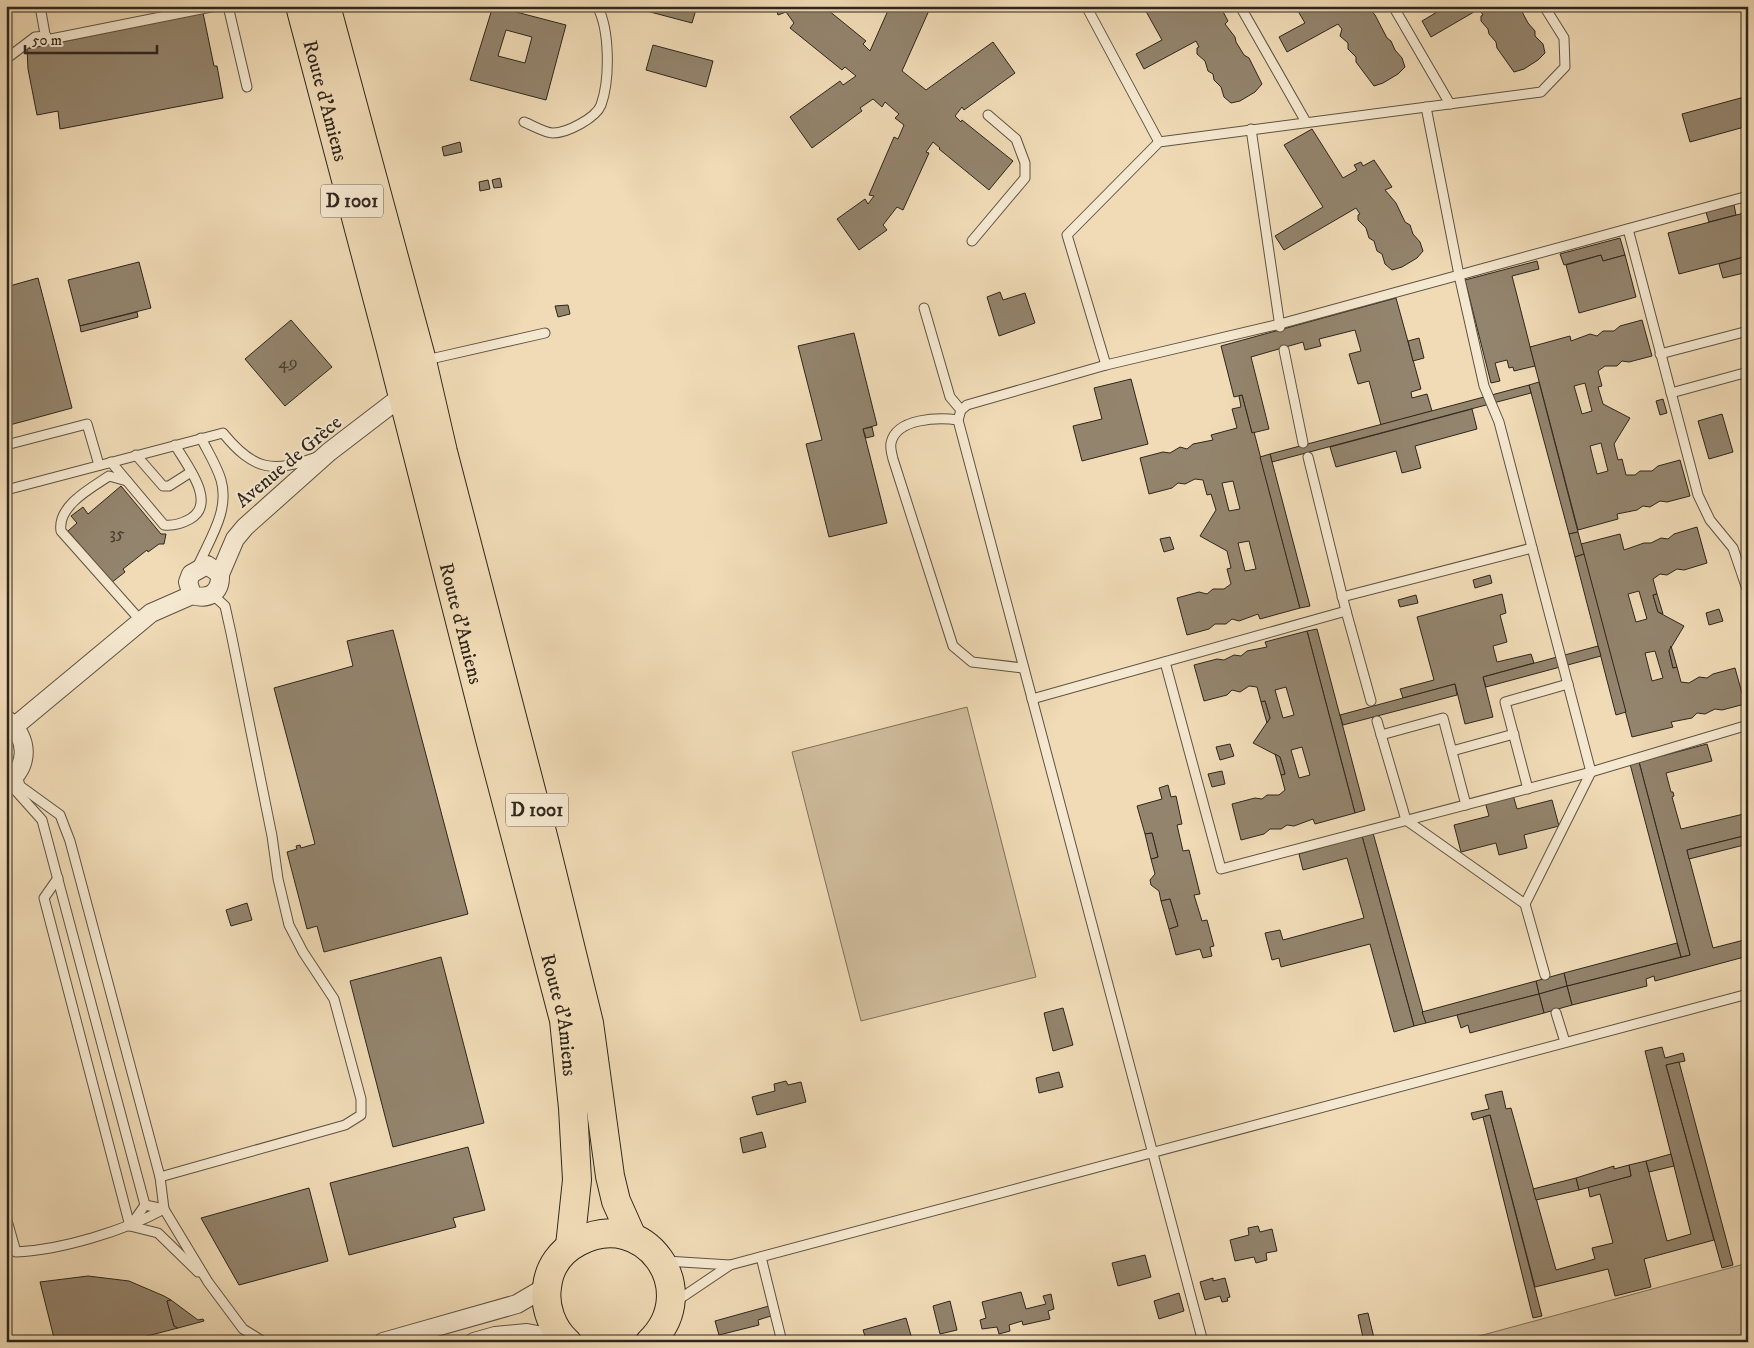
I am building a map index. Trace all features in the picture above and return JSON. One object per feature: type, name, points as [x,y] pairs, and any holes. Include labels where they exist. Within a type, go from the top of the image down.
[{"type":"main road","name":"Route d'Amiens","points":[[300,6],[564,1020],[573,1108],[577,1180],[570,1246]]},
{"type":"main road","name":"Route d'Amiens","points":[[326,6],[424,373],[589,1023],[610,1176],[616,1201],[632,1237]]},
{"type":"main road","points":[[566,1341],[553,1324],[547,1306],[546,1287],[550,1272],[558,1258],[570,1246],[589,1236],[610,1232],[632,1237],[653,1250],[668,1274],[671,1304],[666,1321],[655,1340]]},
{"type":"street","name":"Avenue de Grèce","points":[[201,576],[245,527],[329,452],[402,396],[424,373]]},
{"type":"street","points":[[11,780],[23,762],[25,750],[22,737],[11,722],[201,576],[205,598],[213,595]]},
{"type":"street","points":[[383,1342],[517,1304],[546,1287]]},
{"type":"street","points":[[474,1342],[494,1336],[527,1333],[566,1341]]},
{"type":"lane","points":[[40,6],[46,40],[216,6]]},
{"type":"lane","points":[[228,6],[247,87]]},
{"type":"lane","points":[[524,122],[552,134],[580,126],[601,106],[609,56],[602,14],[597,6]]},
{"type":"lane","points":[[1086,6],[1158,142]]},
{"type":"lane","points":[[1240,6],[1306,122]]},
{"type":"lane","points":[[1393,6],[1450,104]]},
{"type":"lane","points":[[1106,365],[1068,235],[1158,142],[1541,92],[1565,67],[1564,38],[1544,6]]},
{"type":"lane","points":[[6,59],[35,37],[46,36]]},
{"type":"lane","points":[[1426,107],[1459,275],[1484,386],[1499,422],[1591,772],[1525,904]]},
{"type":"lane","points":[[972,241],[1024,178],[1025,163],[1016,139],[988,115]]},
{"type":"lane","points":[[1251,129],[1280,325]]},
{"type":"lane","points":[[1203,1342],[958,420],[961,410],[967,405],[1106,365],[1280,325],[1748,196]]},
{"type":"lane","points":[[1628,229],[1698,495],[1710,520],[1733,548],[1748,592]]},
{"type":"lane","points":[[924,308],[950,397],[961,410]]},
{"type":"lane","points":[[1660,354],[1748,331]]},
{"type":"lane","points":[[424,373],[545,333]]},
{"type":"lane","points":[[1284,350],[1303,443]]},
{"type":"lane","points":[[1671,393],[1748,372]]},
{"type":"lane","points":[[958,420],[941,417],[915,422],[898,430],[891,443],[892,459],[953,646],[972,662],[1023,668]]},
{"type":"lane","points":[[6,445],[87,424],[99,465]]},
{"type":"lane","points":[[6,490],[223,433],[235,447],[258,465],[287,466],[329,452]]},
{"type":"lane","points":[[201,438],[221,478],[224,493],[220,518],[201,576]]},
{"type":"lane","points":[[111,462],[164,525],[171,526],[184,523],[194,517],[200,509],[202,501],[197,483],[175,445]]},
{"type":"lane","points":[[136,455],[163,486],[169,486],[191,472]]},
{"type":"lane","points":[[1308,457],[1342,597],[1371,701]]},
{"type":"lane","points":[[127,481],[109,476],[80,497],[64,513],[60,523],[61,531],[146,617]]},
{"type":"lane","points":[[1342,597],[1532,548]]},
{"type":"lane","points":[[160,1177],[345,1125],[361,1115],[362,1099],[334,999],[303,952],[289,925],[278,879],[269,818],[232,633],[224,606],[213,595]]},
{"type":"lane","points":[[1032,699],[1346,612]]},
{"type":"lane","points":[[1165,662],[1221,869],[1591,772],[1748,725]]},
{"type":"lane","points":[[1528,788],[1505,702],[1568,684]]},
{"type":"lane","points":[[1381,735],[1443,718],[1466,805]]},
{"type":"lane","points":[[1377,721],[1406,820],[1525,904],[1545,975]]},
{"type":"lane","points":[[1452,751],[1514,734]]},
{"type":"lane","points":[[11,780],[60,815],[70,842],[160,1177],[164,1209],[208,1282],[243,1329],[264,1342]]},
{"type":"lane","points":[[11,780],[42,820],[145,1205],[158,1233],[208,1282]]},
{"type":"lane","points":[[58,878],[44,898],[130,1226]]},
{"type":"lane","points":[[661,1260],[730,1265],[1748,994]]},
{"type":"lane","points":[[1556,1013],[1565,1042]]},
{"type":"lane","points":[[145,1205],[164,1209]]},
{"type":"lane","points":[[130,1226],[145,1205]]},
{"type":"lane","points":[[6,1217],[16,1252],[40,1251],[130,1226],[164,1209]]},
{"type":"lane","points":[[130,1226],[158,1233]]},
{"type":"lane","points":[[761,1257],[782,1342]]},
{"type":"lane","points":[[671,1304],[730,1265]]},
{"type":"shaded area","points":[[967,707],[1036,977],[861,1021],[792,752]]},
{"type":"shaded area","points":[[1748,1263],[1748,1342],[1457,1342]]},
{"type":"building","points":[[493,6],[566,25],[546,100],[470,80]],"holes":[[[506,30],[532,37],[525,63],[498,56]]]},
{"type":"building","points":[[635,6],[697,6],[692,23],[635,8]]},
{"type":"building","points":[[775,6],[823,6],[866,41],[863,44],[870,51],[890,6],[931,6],[902,71],[926,90],[993,42],[1015,73],[964,110],[962,107],[955,116],[1013,161],[989,190],[933,142],[926,152],[929,153],[903,210],[897,207],[883,225],[887,230],[859,250],[837,219],[865,199],[868,204],[874,196],[869,195],[894,137],[898,139],[904,125],[895,118],[899,114],[885,102],[882,107],[873,99],[860,108],[862,111],[812,148],[790,117],[840,81],[843,85],[856,76],[845,67],[842,70],[790,28],[794,23],[786,12],[778,15]]},
{"type":"building","points":[[1143,6],[1179,6],[1182,12],[1192,6],[1220,6],[1228,21],[1225,24],[1235,37],[1244,55],[1249,58],[1262,84],[1255,92],[1240,101],[1231,103],[1224,97],[1221,87],[1214,80],[1213,74],[1208,71],[1205,61],[1197,54],[1197,48],[1199,47],[1196,41],[1144,69],[1136,54],[1162,40]]},
{"type":"building","points":[[1295,6],[1367,6],[1375,15],[1387,38],[1402,58],[1405,67],[1398,74],[1374,86],[1356,62],[1356,57],[1348,49],[1348,43],[1340,36],[1342,29],[1338,24],[1287,52],[1279,37],[1305,23]]},
{"type":"building","points":[[1447,6],[1519,6],[1528,23],[1535,31],[1535,36],[1543,44],[1545,53],[1524,69],[1514,72],[1497,48],[1496,42],[1489,34],[1488,29],[1481,21],[1481,16],[1483,15],[1479,9],[1431,37],[1422,21]]},
{"type":"building","points":[[203,13],[223,98],[60,129],[58,111],[37,115],[28,69],[27,49]]},
{"type":"building","points":[[653,45],[713,61],[706,87],[646,70]]},
{"type":"building","points":[[1748,96],[1748,126],[1690,142],[1682,114]]},
{"type":"building","points":[[1312,129],[1343,178],[1357,170],[1354,165],[1361,162],[1363,166],[1374,160],[1392,187],[1385,190],[1396,203],[1405,222],[1410,225],[1413,234],[1420,242],[1423,251],[1417,258],[1402,267],[1392,270],[1385,264],[1382,254],[1377,251],[1374,241],[1369,238],[1366,228],[1358,220],[1358,215],[1360,214],[1356,208],[1284,250],[1275,236],[1323,207],[1284,145]]},
{"type":"building","points":[[460,142],[462,152],[444,156],[442,147]]},
{"type":"building","points":[[500,178],[502,187],[494,188],[492,180]]},
{"type":"building","points":[[488,180],[490,189],[480,191],[479,182]]},
{"type":"building","points":[[1734,205],[1736,215],[1709,222],[1706,212]]},
{"type":"building","points":[[1748,212],[1748,256],[1679,274],[1668,233]]},
{"type":"building","points":[[1620,238],[1625,255],[1603,261],[1601,255],[1564,265],[1560,254]]},
{"type":"building","points":[[1601,255],[1603,261],[1625,255],[1636,297],[1579,313],[1566,265]]},
{"type":"building","points":[[1747,256],[1748,272],[1723,278],[1719,264]]},
{"type":"building","points":[[1537,261],[1539,269],[1512,276],[1535,366],[1514,371],[1513,367],[1509,368],[1507,360],[1495,363],[1500,381],[1491,383],[1465,280]]},
{"type":"building","points":[[139,262],[151,308],[80,326],[68,280]]},
{"type":"building","points":[[38,278],[72,408],[6,426],[6,287]]},
{"type":"building","points":[[1000,292],[1003,300],[1025,293],[1035,323],[999,336],[987,297]]},
{"type":"building","points":[[1396,298],[1421,389],[1411,392],[1412,398],[1427,394],[1432,411],[1381,425],[1369,381],[1358,384],[1349,354],[1361,351],[1355,330],[1319,339],[1321,346],[1305,350],[1303,342],[1251,357],[1269,429],[1252,433],[1242,395],[1234,397],[1221,346]]},
{"type":"building","points":[[568,305],[570,314],[558,317],[555,306]]},
{"type":"building","points":[[137,312],[138,317],[81,332],[80,326]]},
{"type":"building","points":[[291,320],[332,367],[285,406],[245,359]]},
{"type":"building","points":[[1642,320],[1652,356],[1629,362],[1622,361],[1617,366],[1605,366],[1598,371],[1602,386],[1598,387],[1603,404],[1630,418],[1614,444],[1618,460],[1622,459],[1626,475],[1635,475],[1640,471],[1652,471],[1658,466],[1680,460],[1690,496],[1667,502],[1660,501],[1650,507],[1643,506],[1637,510],[1617,514],[1618,519],[1578,530],[1530,347],[1570,336],[1571,341],[1590,334],[1597,336],[1603,331],[1614,331],[1620,326]],"holes":[[[1585,383],[1592,411],[1582,414],[1574,386]],[[1601,443],[1608,471],[1597,474],[1590,446]]]},
{"type":"building","points":[[854,333],[877,425],[863,429],[887,523],[829,537],[806,444],[822,440],[798,346]]},
{"type":"building","points":[[1419,338],[1424,358],[1413,361],[1408,341]]},
{"type":"building","points":[[1131,379],[1148,444],[1082,461],[1073,426],[1102,419],[1094,388]]},
{"type":"building","points":[[1539,382],[1578,532],[1569,534],[1529,385]]},
{"type":"building","points":[[1529,385],[1531,393],[1272,462],[1270,454]]},
{"type":"building","points":[[1242,395],[1252,433],[1254,432],[1300,608],[1260,619],[1258,614],[1239,621],[1232,619],[1226,624],[1215,624],[1209,629],[1187,635],[1177,598],[1199,592],[1207,594],[1213,589],[1224,589],[1231,584],[1227,569],[1231,568],[1227,551],[1200,536],[1216,510],[1211,494],[1207,495],[1203,480],[1195,479],[1185,484],[1178,483],[1172,488],[1149,494],[1140,458],[1163,452],[1170,453],[1180,447],[1187,449],[1193,444],[1213,440],[1211,435],[1237,428],[1232,409],[1241,407],[1239,396]],"holes":[[[1233,481],[1240,509],[1229,511],[1222,483]],[[1249,541],[1256,569],[1245,571],[1238,543]]]},
{"type":"building","points":[[1663,399],[1667,413],[1660,415],[1656,401]]},
{"type":"building","points":[[1472,409],[1477,429],[1415,446],[1421,468],[1402,473],[1396,451],[1336,467],[1330,447]]},
{"type":"building","points":[[1722,414],[1733,452],[1709,459],[1698,421]]},
{"type":"building","points":[[872,427],[874,436],[866,438],[863,429]]},
{"type":"building","points":[[1270,454],[1310,606],[1300,608],[1260,457]]},
{"type":"building","points":[[121,486],[161,534],[166,534],[164,544],[159,544],[148,552],[147,550],[123,569],[125,572],[111,583],[89,555],[87,557],[86,552],[68,531],[77,523],[71,516],[83,507],[88,514]]},
{"type":"building","points":[[1697,527],[1707,563],[1684,570],[1677,569],[1667,575],[1660,574],[1653,579],[1657,594],[1653,595],[1658,612],[1684,626],[1669,651],[1673,668],[1677,667],[1681,682],[1689,683],[1699,677],[1707,678],[1713,674],[1735,668],[1745,704],[1722,710],[1715,709],[1705,714],[1697,713],[1692,718],[1671,722],[1673,727],[1632,737],[1581,544],[1620,534],[1624,550],[1644,543],[1651,543],[1661,538],[1668,539],[1674,534]],"holes":[[[1639,591],[1647,619],[1636,622],[1628,594]],[[1655,651],[1663,678],[1652,681],[1645,653]]]},
{"type":"building","points":[[1578,532],[1584,554],[1575,557],[1569,534]]},
{"type":"building","points":[[1170,537],[1174,549],[1164,552],[1160,539]]},
{"type":"building","points":[[1584,554],[1626,712],[1616,715],[1575,557]]},
{"type":"building","points":[[1490,575],[1492,583],[1475,588],[1473,580]]},
{"type":"building","points":[[1502,594],[1506,613],[1500,615],[1507,642],[1493,646],[1497,662],[1531,654],[1534,663],[1483,677],[1493,717],[1465,724],[1455,684],[1403,698],[1400,689],[1434,680],[1417,617]]},
{"type":"building","points":[[1657,594],[1663,614],[1658,612],[1653,595]]},
{"type":"building","points":[[1416,595],[1418,603],[1400,607],[1398,600]]},
{"type":"building","points":[[1719,609],[1723,621],[1709,625],[1706,613]]},
{"type":"building","points":[[1317,629],[1365,810],[1355,813],[1307,631]]},
{"type":"building","points":[[393,630],[468,914],[324,952],[317,926],[307,929],[287,852],[297,849],[296,846],[300,845],[301,848],[315,844],[274,688],[353,666],[347,641]]},
{"type":"building","points":[[1307,631],[1355,813],[1315,824],[1313,819],[1294,826],[1287,825],[1281,829],[1270,829],[1264,834],[1241,840],[1232,804],[1255,798],[1262,799],[1267,795],[1279,795],[1285,790],[1281,775],[1285,774],[1280,757],[1253,743],[1270,718],[1265,701],[1261,702],[1257,687],[1249,686],[1240,692],[1232,690],[1227,695],[1204,701],[1194,665],[1217,659],[1224,660],[1234,655],[1241,656],[1247,651],[1267,647],[1265,642]],"holes":[[[1286,687],[1294,715],[1283,718],[1275,690]],[[1302,747],[1310,775],[1299,778],[1291,750]]]},
{"type":"building","points":[[1598,646],[1601,656],[1486,687],[1483,677]]},
{"type":"building","points":[[1671,646],[1677,667],[1673,668],[1669,651]]},
{"type":"building","points":[[1455,684],[1457,695],[1343,725],[1340,715]]},
{"type":"building","points":[[1265,701],[1270,718],[1267,723],[1261,702]]},
{"type":"building","points":[[1230,744],[1234,756],[1220,760],[1216,747]]},
{"type":"building","points":[[1707,744],[1712,761],[1666,773],[1671,792],[1673,792],[1674,796],[1672,797],[1681,829],[1748,813],[1748,835],[1687,850],[1713,948],[1748,939],[1748,956],[1655,981],[1654,976],[1646,979],[1647,986],[1572,1005],[1567,986],[1690,955],[1639,762]]},
{"type":"building","points":[[1275,754],[1280,757],[1285,774],[1281,775]]},
{"type":"building","points":[[1639,762],[1690,955],[1681,957],[1630,764]]},
{"type":"building","points":[[1222,771],[1225,784],[1212,787],[1208,774]]},
{"type":"building","points":[[1168,785],[1171,797],[1176,796],[1182,824],[1177,825],[1183,851],[1189,850],[1200,894],[1194,895],[1202,921],[1207,920],[1214,946],[1210,947],[1212,956],[1203,958],[1200,949],[1176,955],[1169,929],[1178,926],[1170,899],[1161,901],[1159,891],[1151,885],[1150,880],[1155,874],[1151,859],[1158,857],[1152,833],[1145,834],[1137,806],[1162,799],[1159,788]]},
{"type":"building","points":[[1513,795],[1517,809],[1552,800],[1559,826],[1524,835],[1527,848],[1499,855],[1496,843],[1461,852],[1454,825],[1489,816],[1485,802]]},
{"type":"building","points":[[1152,833],[1158,857],[1151,859],[1145,834]]},
{"type":"building","points":[[1373,833],[1426,1023],[1414,1026],[1362,836]]},
{"type":"building","points":[[1748,835],[1748,844],[1689,859],[1687,850]]},
{"type":"building","points":[[1362,836],[1414,1026],[1394,1032],[1370,944],[1281,967],[1279,958],[1272,960],[1265,933],[1280,930],[1283,940],[1364,918],[1347,858],[1303,870],[1299,854]]},
{"type":"building","points":[[1170,899],[1178,926],[1169,929],[1161,901]]},
{"type":"building","points":[[247,903],[252,920],[231,926],[226,910]]},
{"type":"building","points":[[1677,943],[1681,957],[1567,986],[1564,973]]},
{"type":"building","points":[[441,957],[484,1123],[393,1147],[350,981]]},
{"type":"building","points":[[1564,973],[1567,986],[1539,994],[1536,981]]},
{"type":"building","points":[[1536,981],[1539,994],[1426,1023],[1422,1012]]},
{"type":"building","points":[[1567,986],[1572,1005],[1544,1013],[1539,994]]},
{"type":"building","points":[[1539,994],[1544,1013],[1470,1033],[1468,1025],[1461,1028],[1457,1015]]},
{"type":"building","points":[[1063,1008],[1073,1045],[1053,1051],[1044,1013]]},
{"type":"building","points":[[1662,1047],[1665,1058],[1683,1053],[1685,1061],[1666,1065],[1714,1240],[1644,1259],[1651,1287],[1615,1296],[1608,1269],[1535,1287],[1490,1115],[1473,1120],[1471,1113],[1489,1109],[1485,1095],[1502,1091],[1506,1109],[1511,1108],[1556,1270],[1595,1259],[1592,1248],[1613,1243],[1600,1194],[1590,1197],[1588,1187],[1631,1176],[1629,1165],[1646,1161],[1667,1241],[1691,1234],[1645,1051]]},
{"type":"building","points":[[1679,1062],[1733,1265],[1722,1268],[1666,1065]]},
{"type":"building","points":[[1059,1072],[1063,1087],[1039,1093],[1036,1078]]},
{"type":"building","points":[[786,1081],[788,1085],[801,1082],[806,1102],[757,1115],[752,1097],[775,1091],[774,1084]]},
{"type":"building","points":[[1490,1115],[1542,1316],[1533,1318],[1483,1117]]},
{"type":"building","points":[[762,1132],[766,1147],[743,1153],[740,1138]]},
{"type":"building","points":[[468,1147],[485,1210],[453,1218],[456,1227],[349,1255],[330,1183]]},
{"type":"building","points":[[1671,1154],[1674,1166],[1649,1172],[1646,1161]]},
{"type":"building","points":[[1629,1165],[1631,1176],[1579,1190],[1576,1178],[1614,1166],[1614,1169]]},
{"type":"building","points":[[1576,1178],[1579,1190],[1536,1200],[1533,1189]]},
{"type":"building","points":[[309,1188],[328,1261],[239,1285],[201,1218]]},
{"type":"building","points":[[1258,1226],[1260,1232],[1272,1229],[1277,1251],[1266,1253],[1267,1260],[1256,1263],[1254,1257],[1235,1261],[1230,1240],[1249,1235],[1248,1228]]},
{"type":"building","points":[[1145,1255],[1151,1277],[1118,1286],[1112,1263]]},
{"type":"building","points":[[88,1276],[129,1281],[171,1300],[167,1301],[174,1326],[178,1328],[124,1342],[55,1342],[40,1282]]},
{"type":"building","points":[[1213,1278],[1213,1281],[1225,1278],[1230,1297],[1227,1298],[1228,1301],[1222,1302],[1220,1296],[1205,1300],[1200,1282]]},
{"type":"building","points":[[1021,1292],[1026,1309],[1046,1304],[1043,1296],[1051,1294],[1054,1309],[1048,1311],[1050,1319],[1023,1325],[1022,1321],[1009,1325],[1010,1331],[999,1334],[997,1327],[982,1329],[980,1320],[986,1318],[982,1302]]},
{"type":"building","points":[[1179,1293],[1184,1311],[1159,1319],[1154,1301]]},
{"type":"building","points":[[171,1300],[198,1320],[203,1319],[204,1321],[178,1328],[174,1326],[167,1301]]},
{"type":"building","points":[[950,1301],[957,1330],[940,1334],[933,1306]]},
{"type":"building","points":[[769,1306],[771,1316],[758,1320],[759,1325],[719,1335],[715,1321]]},
{"type":"building","points":[[1368,1313],[1375,1342],[1364,1342],[1358,1315]]},
{"type":"building","points":[[906,1318],[912,1339],[903,1342],[867,1342],[863,1330]]}]
